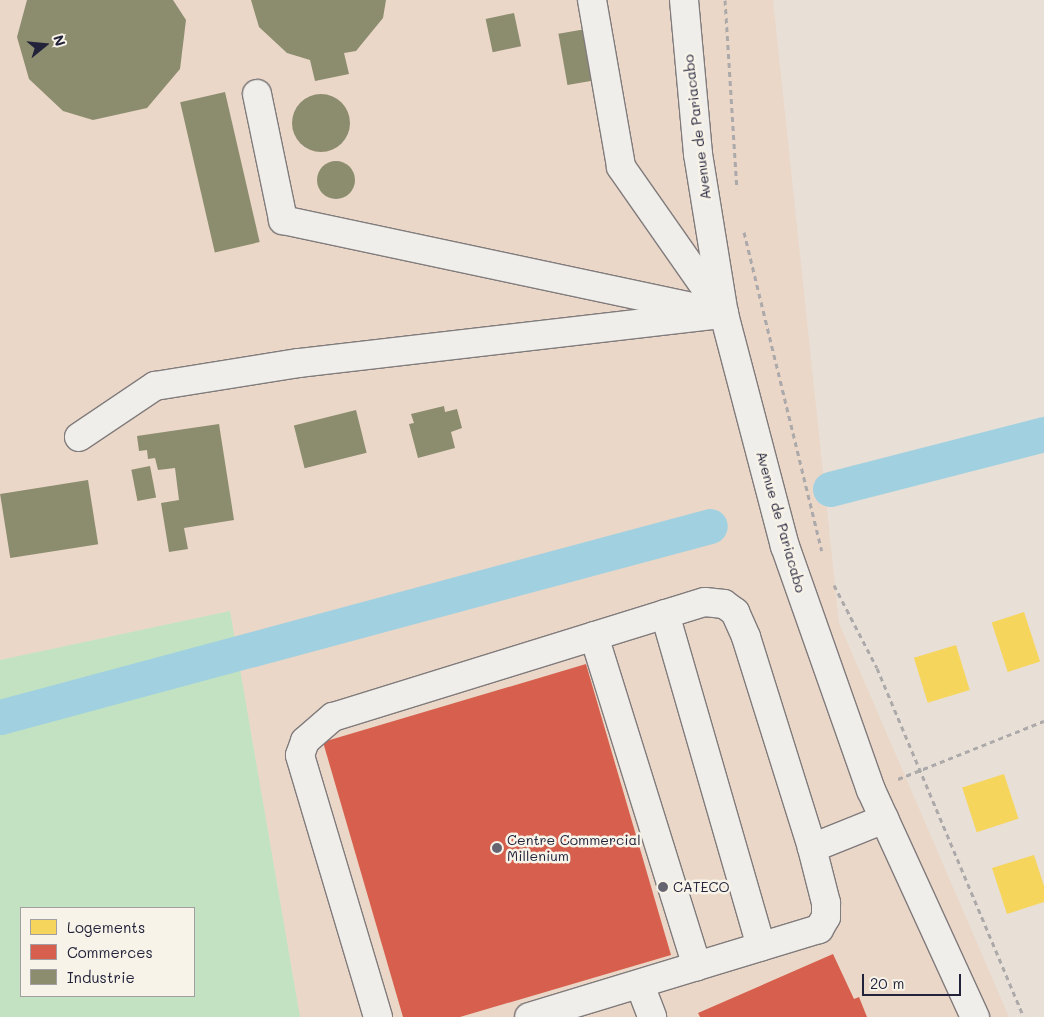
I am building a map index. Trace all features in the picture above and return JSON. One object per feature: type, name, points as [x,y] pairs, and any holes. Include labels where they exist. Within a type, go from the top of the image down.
[{"type":"main road","points":[[592,0],[621,167],[724,314]]},
{"type":"main road","name":"Avenue de Pariacabo","points":[[684,0],[698,154],[724,314],[785,546],[871,790],[975,1017]]},
{"type":"main road","points":[[257,94],[283,220],[724,314]]},
{"type":"main road","points":[[79,437],[156,386],[299,363],[724,314]]},
{"type":"main road","points":[[378,1017],[300,755],[304,741],[333,717],[705,602],[724,604],[735,612],[746,637],[812,848],[826,903],[826,917],[819,929],[640,985],[529,1017]]},
{"type":"main road","points":[[665,614],[761,946]]},
{"type":"main road","points":[[594,636],[697,966]]},
{"type":"main road","points":[[812,848],[884,819]]},
{"type":"main road","points":[[640,985],[652,1017]]},
{"type":"path","points":[[725,0],[738,196]]},
{"type":"path","points":[[743,225],[823,555]]},
{"type":"path","points":[[832,582],[877,668],[918,770],[1024,1017]]},
{"type":"path","points":[[871,790],[1044,720]]},
{"type":"shaded area","points":[[0,0],[773,0],[839,623],[1009,1017],[300,1017],[230,611],[0,660]]},
{"type":"green space","points":[[230,611],[300,1017],[0,1017],[0,660]]},
{"type":"building: Logements","points":[[1024,612],[1040,661],[1008,672],[992,623]]},
{"type":"building: Logements","points":[[956,645],[970,690],[928,703],[914,658]]},
{"type":"building: Logements","points":[[1004,774],[1019,819],[977,832],[962,788]]},
{"type":"building: Logements","points":[[1034,855],[1044,886],[1044,902],[1007,914],[992,868]]},
{"type":"building: Commerces","name":"Centre Commercial Millenium","points":[[586,664],[671,955],[460,1017],[403,1017],[323,742]]},
{"type":"building: Commerces","points":[[833,954],[854,999],[859,997],[867,1017],[700,1017],[698,1013]]},
{"type":"building: Industrie","points":[[27,0],[173,0],[186,20],[180,69],[147,108],[93,120],[63,111],[29,79],[17,37]]},
{"type":"building: Industrie","points":[[251,0],[386,0],[383,18],[356,51],[344,53],[349,74],[315,81],[310,60],[287,53],[259,27]]},
{"type":"building: Industrie","points":[[514,13],[521,46],[493,52],[486,19]]},
{"type":"building: Industrie","points":[[586,29],[595,80],[567,85],[558,34]]},
{"type":"building: Industrie","points":[[225,92],[260,242],[215,252],[180,102]]},
{"type":"building: Industrie","points":[[321,94],[337,99],[345,107],[350,123],[345,139],[337,147],[321,152],[305,147],[297,139],[292,123],[297,107],[305,99]]},
{"type":"building: Industrie","points":[[336,161],[349,167],[355,180],[349,193],[336,199],[323,193],[317,180],[323,167]]},
{"type":"building: Industrie","points":[[444,406],[445,412],[457,409],[462,428],[451,432],[455,448],[418,458],[409,424],[414,423],[411,414]]},
{"type":"building: Industrie","points":[[356,410],[367,453],[305,468],[294,425]]},
{"type":"building: Industrie","points":[[219,424],[234,520],[184,528],[188,549],[169,552],[161,503],[179,500],[175,468],[158,470],[155,458],[148,459],[147,450],[139,451],[137,436]]},
{"type":"building: Industrie","points":[[150,466],[156,497],[137,501],[131,470]]},
{"type":"building: Industrie","points":[[88,480],[98,544],[10,558],[0,494]]},
{"type":"waterway","points":[[830,489],[1044,434]]},
{"type":"waterway","points":[[0,717],[710,526]]},
{"type":"place","name":"Centre Commercial Millenium","points":[[497,848]]},
{"type":"place","name":"CATECO","points":[[663,887]]}]
